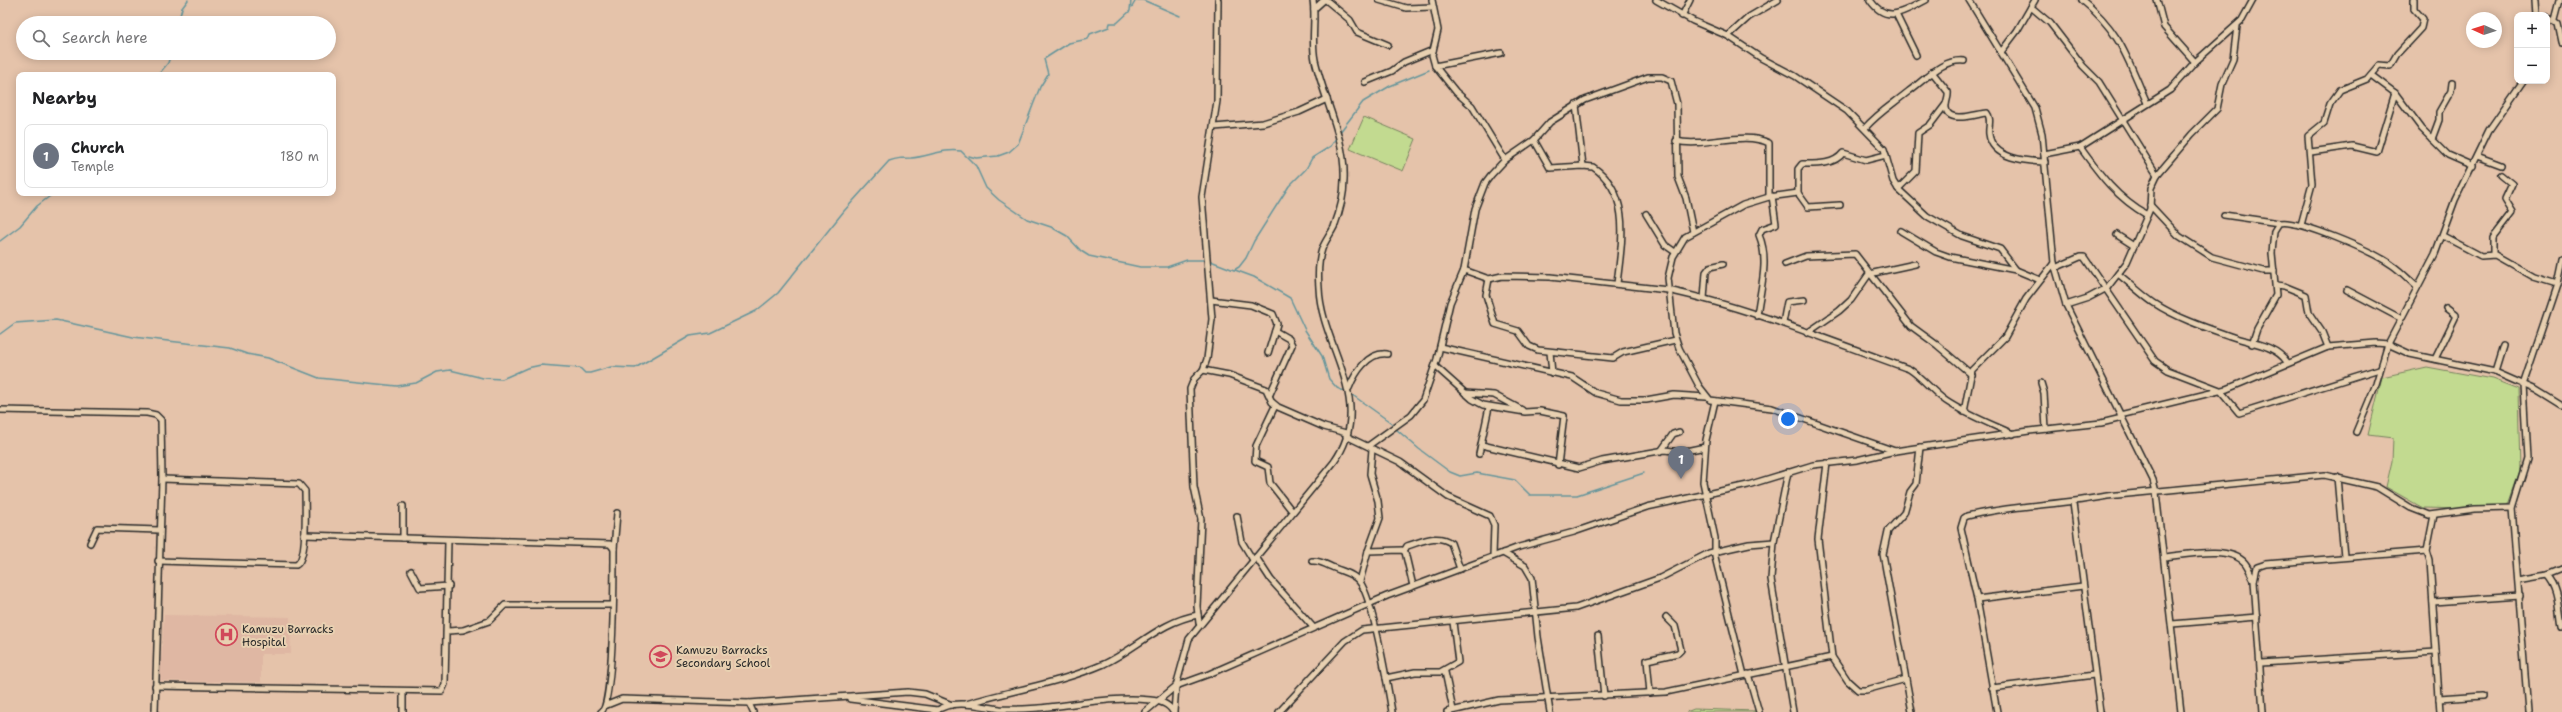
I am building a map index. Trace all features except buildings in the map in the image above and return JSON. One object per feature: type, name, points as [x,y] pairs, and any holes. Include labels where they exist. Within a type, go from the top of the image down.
[{"type":"street","points":[[1200,623],[1198,615],[1201,519],[1194,487],[1190,389],[1194,379],[1203,370],[1210,343],[1211,300],[1202,197],[1217,101],[1218,0]]},
{"type":"street","points":[[1174,712],[1176,686],[1186,646],[1200,623],[1221,601],[1292,511],[1338,457],[1346,434],[1350,407],[1348,389],[1326,324],[1319,290],[1320,256],[1336,222],[1344,182],[1339,139],[1315,59],[1313,0]]},
{"type":"street","points":[[1314,9],[1325,0],[1350,20],[1357,32],[1388,45]]},
{"type":"street","points":[[1379,0],[1406,8],[1433,7]]},
{"type":"street","points":[[1432,0],[1438,30],[1433,50],[1435,66],[1456,92],[1472,106],[1505,160]]},
{"type":"street","points":[[1656,0],[1682,16],[1728,36],[1847,111],[1864,128],[1886,155],[1893,180],[1898,189],[1940,225],[1962,236],[2004,251],[2016,270]]},
{"type":"street","points":[[1682,16],[1690,0]]},
{"type":"street","points":[[1728,36],[1749,17],[1778,0]]},
{"type":"street","points":[[1870,0],[1883,14],[1896,14],[1926,0]]},
{"type":"street","points":[[1969,0],[2033,102],[2040,124],[2055,266],[2066,305],[2150,472],[2156,492],[2181,712]]},
{"type":"street","points":[[2001,52],[2017,32],[2035,0]]},
{"type":"street","points":[[2082,0],[2100,14],[2114,31],[2130,58],[2147,103]]},
{"type":"street","points":[[2157,0],[2164,27],[2195,62]]},
{"type":"street","points":[[2044,154],[2080,147],[2173,87],[2195,62],[2237,26],[2253,0]]},
{"type":"street","points":[[2302,225],[2312,184],[2311,152],[2308,136],[2324,123],[2328,107],[2336,94],[2344,88],[2363,81],[2371,75],[2379,65],[2392,64],[2397,54],[2423,26],[2422,17],[2414,9],[2414,0]]},
{"type":"street","points":[[2535,0],[2536,12]]},
{"type":"street","points":[[2555,19],[2560,0]]},
{"type":"street","points":[[2031,7],[2050,23],[2083,66],[2099,82],[2157,175]]},
{"type":"street","points":[[1896,14],[1916,56]]},
{"type":"street","points":[[2550,17],[2555,19],[2558,23],[2562,42]]},
{"type":"street","points":[[2066,305],[2088,298],[2107,288],[2118,274],[2134,246],[2147,215],[2150,205],[2151,188],[2157,175],[2192,134],[2217,109],[2222,84],[2233,59],[2237,26]]},
{"type":"street","points":[[1365,82],[1392,72],[1404,62],[1433,50]]},
{"type":"street","points":[[1435,66],[1501,53]]},
{"type":"street","points":[[1864,128],[1885,108],[1932,72],[1953,61],[1964,61]]},
{"type":"street","points":[[1932,72],[1948,92],[1946,104],[1948,112],[1955,116],[1978,116],[1984,112],[1988,114],[1991,141],[2007,156],[2045,162]]},
{"type":"street","points":[[2371,75],[2395,93],[2422,129],[2450,157],[2473,166]]},
{"type":"street","points":[[1370,448],[1417,410],[1423,400],[1435,366],[1450,303],[1464,270],[1479,197],[1485,182],[1505,160],[1534,140],[1550,122],[1576,105],[1632,81],[1648,77],[1667,78],[1673,86],[1677,104],[1676,141],[1678,177],[1686,198],[1693,232]]},
{"type":"street","points":[[2432,139],[2439,120],[2439,112],[2451,91],[2452,83]]},
{"type":"street","points":[[2356,432],[2388,344],[2443,236],[2455,200],[2495,120],[2521,84]]},
{"type":"street","points":[[2311,152],[2352,146],[2377,152],[2395,93]]},
{"type":"street","points":[[1214,127],[1264,123],[1297,113],[1327,99]]},
{"type":"street","points":[[1898,189],[1916,171],[1918,133],[1930,125],[1946,104]]},
{"type":"street","points":[[1576,105],[1583,166]]},
{"type":"street","points":[[1676,141],[1696,144],[1742,139],[1769,143],[1771,197],[1776,224],[1762,229],[1759,234],[1763,246],[1765,273],[1757,316]]},
{"type":"street","points":[[1534,140],[1550,168],[1583,166],[1597,170],[1609,185],[1620,208],[1623,224],[1617,284]]},
{"type":"street","points":[[2080,147],[2112,190],[2129,205],[2147,215]]},
{"type":"street","points":[[1840,205],[1808,207],[1798,192],[1798,169],[1802,164],[1823,164],[1839,159],[1843,153],[1866,160],[1886,155]]},
{"type":"street","points":[[2477,156],[2502,166]]},
{"type":"street","points":[[2493,254],[2493,238],[2514,212],[2505,199],[2512,184],[2501,175]]},
{"type":"street","points":[[1706,397],[1675,340],[1668,290],[1670,268],[1675,252],[1685,237],[1743,205],[1771,197],[1798,192]]},
{"type":"street","points":[[2150,205],[2179,236],[2212,257],[2264,271],[2274,271]]},
{"type":"street","points":[[1646,214],[1665,245],[1675,252]]},
{"type":"street","points":[[2224,215],[2302,225],[2340,240],[2387,262],[2417,287]]},
{"type":"street","points":[[2252,344],[2257,328],[2274,302],[2276,285],[2272,240],[2279,223]]},
{"type":"street","points":[[1902,231],[1936,252],[1950,257],[2016,270],[2040,280]]},
{"type":"street","points":[[2117,234],[2134,246]]},
{"type":"street","points":[[2443,236],[2482,256],[2493,254],[2534,277],[2559,283]]},
{"type":"street","points":[[1785,264],[1806,256],[1817,257],[1846,253],[1859,257],[1869,274],[1910,326],[1937,345],[1972,375]]},
{"type":"street","points":[[1964,412],[1972,375],[1977,363],[2005,337],[2026,299],[2040,280],[2055,266],[2083,257],[2107,288],[2135,334],[2160,366],[2220,390],[2239,413],[2379,369]]},
{"type":"street","points":[[2528,712],[2512,508],[2527,459],[2523,385],[2559,283],[2562,260]]},
{"type":"street","points":[[1704,299],[1706,272],[1710,267],[1723,264]]},
{"type":"street","points":[[1807,333],[1839,311],[1850,300],[1869,274],[1915,264]]},
{"type":"street","points":[[1464,270],[1489,279],[1502,276],[1550,277],[1668,290],[1704,299],[1783,324],[1908,369],[1919,376],[1934,392],[1964,412],[2014,434]]},
{"type":"street","points":[[2118,274],[2153,302],[2169,312],[2208,329],[2252,344],[2273,348],[2282,355],[2287,362]]},
{"type":"street","points":[[1489,279],[1486,295],[1495,324],[1518,331],[1524,342],[1533,348],[1550,352],[1613,358],[1623,352],[1675,340]]},
{"type":"street","points":[[2276,285],[2284,286],[2306,295],[2311,318],[2322,332],[2328,346]]},
{"type":"street","points":[[2347,290],[2400,318]]},
{"type":"street","points":[[1211,300],[1238,302],[1269,310],[1276,318],[1275,331],[1268,353]]},
{"type":"street","points":[[1783,324],[1787,302],[1804,300]]},
{"type":"street","points":[[2435,359],[2455,318],[2455,315],[2446,308]]},
{"type":"street","points":[[1270,394],[1292,345],[1289,339],[1275,331]]},
{"type":"street","points":[[1145,712],[1176,686],[1209,674],[1313,627],[1413,586],[1493,556],[1617,519],[1647,507],[1706,495],[1813,465],[1857,460],[1895,451],[2046,429],[2101,423],[2121,416],[2220,390],[2328,346],[2388,344],[2410,354],[2495,372],[2562,406]]},
{"type":"street","points":[[2495,372],[2503,346]]},
{"type":"street","points":[[1440,347],[1572,377],[1596,393],[1621,400],[1646,400],[1674,395],[1706,397],[1715,401],[1772,408],[1895,451]]},
{"type":"street","points":[[1550,352],[1552,373]]},
{"type":"street","points":[[1348,389],[1360,367],[1381,354],[1387,354]]},
{"type":"street","points":[[1435,366],[1477,403],[1489,407],[1525,412],[1540,411],[1564,416],[1558,465]]},
{"type":"street","points":[[1203,370],[1266,389],[1275,406],[1346,434],[1404,465],[1448,497],[1490,516],[1494,525],[1493,556]]},
{"type":"street","points":[[2041,383],[2044,393],[2046,429]]},
{"type":"street","points":[[1465,393],[1494,395],[1525,412]]},
{"type":"street","points":[[1715,401],[1705,447],[1703,482],[1716,538],[1715,551],[1746,675],[1758,712]]},
{"type":"street","points":[[1275,406],[1256,446],[1255,461],[1268,467],[1270,483],[1292,511]]},
{"type":"street","points":[[1479,454],[1489,407]]},
{"type":"street","points":[[0,410],[127,412],[156,416],[161,420],[163,428],[162,479],[158,561],[155,712]]},
{"type":"street","points":[[1661,451],[1673,434],[1679,432]]},
{"type":"street","points":[[1482,445],[1558,465],[1583,468],[1602,461],[1661,451],[1681,452],[1705,447]]},
{"type":"street","points":[[1360,582],[1368,551],[1380,518],[1378,501],[1370,474],[1370,448]]},
{"type":"street","points":[[1912,712],[1883,554],[1888,530],[1904,513],[1910,492],[1916,484],[1920,448]]},
{"type":"street","points":[[1827,463],[1818,539],[1832,657],[1848,681],[1858,690],[1866,690],[1906,679]]},
{"type":"street","points":[[1788,472],[1774,542],[1772,597],[1793,712]]},
{"type":"street","points":[[1997,712],[1977,599],[1961,528],[1964,518],[2050,504],[2073,503],[2107,496],[2324,475],[2377,487],[2411,508],[2426,515],[2475,509],[2512,508]]},
{"type":"street","points":[[2338,477],[2344,556]]},
{"type":"street","points":[[158,561],[296,565],[303,558],[305,491],[299,484],[162,479]]},
{"type":"street","points":[[2073,503],[2094,675],[2100,712]]},
{"type":"street","points":[[402,538],[403,506]]},
{"type":"street","points":[[604,710],[611,658],[614,549],[617,513]]},
{"type":"street","points":[[2434,515],[2427,552],[2430,561],[2440,712]]},
{"type":"street","points":[[1238,516],[1242,542],[1271,580],[1313,627]]},
{"type":"street","points":[[90,543],[97,528],[159,530]]},
{"type":"street","points":[[304,535],[602,543],[610,544],[614,549]]},
{"type":"street","points":[[1413,586],[1404,551],[1407,546],[1429,538],[1446,540],[1451,543],[1460,569]]},
{"type":"street","points":[[155,686],[403,692],[442,691],[445,684],[448,631],[448,540]]},
{"type":"street","points":[[1280,712],[1345,640],[1362,630],[1453,622],[1576,608],[1660,578],[1715,551],[1774,542]]},
{"type":"street","points":[[1368,551],[1404,551]]},
{"type":"street","points":[[2164,557],[2204,552],[2234,556],[2245,563],[2254,581]]},
{"type":"street","points":[[2263,712],[2261,663],[2254,581],[2257,567],[2266,564],[2344,556],[2427,552]]},
{"type":"street","points":[[1503,553],[1520,562],[1529,571],[1535,592],[1540,652],[1550,712]]},
{"type":"street","points":[[1312,561],[1323,562],[1360,582],[1370,604],[1392,712]]},
{"type":"street","points":[[2518,580],[2546,575],[2562,569]]},
{"type":"street","points":[[411,571],[420,588],[449,586]]},
{"type":"street","points":[[2546,575],[2555,586],[2562,627]]},
{"type":"street","points":[[1977,599],[2083,586]]},
{"type":"street","points":[[2433,602],[2520,596]]},
{"type":"street","points":[[448,631],[463,630],[489,622],[504,605],[612,605]]},
{"type":"street","points":[[966,704],[1078,675],[1117,658],[1133,645],[1182,618],[1198,615]]},
{"type":"street","points":[[1650,693],[1647,660],[1678,653],[1681,650],[1675,626],[1666,617]]},
{"type":"street","points":[[2172,624],[2257,617]]},
{"type":"street","points":[[1386,678],[1415,672],[1442,671],[1458,662],[1453,622]]},
{"type":"street","points":[[1598,636],[1604,696]]},
{"type":"street","points":[[2261,663],[2436,652]]},
{"type":"street","points":[[1442,671],[1447,674],[1450,711],[1499,700],[1604,696],[1681,689],[1832,657]]},
{"type":"street","points":[[1992,688],[2094,675]]},
{"type":"street","points":[[403,692],[403,712]]},
{"type":"street","points":[[604,710],[622,699],[750,704],[908,692],[925,694],[952,705]]},
{"type":"street","points":[[2439,699],[2483,696]]},
{"type":"street","points":[[841,697],[936,711],[952,705],[966,704],[1030,709],[1112,700],[1159,701],[1169,706],[1174,712]]},
{"type":"street","points":[[750,704],[753,712]]},
{"type":"shaded area","name":"Kamuzu Barracks Hospital","points":[[164,615],[290,617],[291,654],[261,654],[261,682],[160,681]]},
{"type":"green space","points":[[1364,117],[1416,139],[1403,171],[1350,149]]},
{"type":"green space","points":[[2427,367],[2492,379],[2518,389],[2520,471],[2506,510],[2423,508],[2386,487],[2392,461],[2393,438],[2368,435],[2382,377]]},
{"type":"green space","points":[[1694,709],[1756,711],[1756,712],[1686,712]]},
{"type":"waterway","points":[[180,16],[182,8],[188,0]]},
{"type":"waterway","points":[[969,156],[976,158],[998,156],[1009,152],[1018,144],[1040,87],[1048,74],[1044,59],[1069,43],[1088,39],[1090,34],[1109,27],[1110,23],[1117,23],[1130,11],[1131,0]]},
{"type":"waterway","points":[[1132,7],[1136,0]]},
{"type":"waterway","points":[[1137,0],[1143,0],[1180,16]]},
{"type":"waterway","points":[[160,72],[169,60]]},
{"type":"waterway","points":[[1340,132],[1363,102],[1390,86],[1429,70]]},
{"type":"waterway","points":[[0,334],[15,323],[56,320],[133,337],[230,348],[247,354],[268,358],[319,378],[397,386],[416,383],[437,372],[450,370],[483,378],[502,379],[527,368],[541,365],[580,368],[585,373],[611,367],[635,368],[690,336],[710,333],[756,311],[778,293],[844,211],[889,161],[892,160],[954,150],[961,151],[976,166],[986,188],[999,200],[1027,219],[1051,227],[1067,236],[1081,251],[1089,256],[1140,267],[1167,267],[1187,260],[1208,260],[1234,270],[1239,267],[1246,258],[1254,241],[1289,186],[1306,169],[1312,158],[1331,146],[1336,138]]},
{"type":"waterway","points":[[0,241],[20,226],[37,206],[50,196]]},
{"type":"waterway","points":[[1235,270],[1254,277],[1290,298],[1305,330],[1322,356],[1329,379],[1337,388],[1346,392]]},
{"type":"waterway","points":[[1351,394],[1393,424]]},
{"type":"waterway","points":[[1396,429],[1419,449],[1450,472],[1460,476],[1477,473],[1515,480],[1530,495],[1577,495],[1644,473]]},
{"type":"place","name":"Church","points":[[1681,479]]},
{"type":"place","name":"Kamuzu Barracks Hospital","points":[[227,635]]},
{"type":"place","name":"Kamuzu Barracks Secondary School","points":[[660,656]]}]
